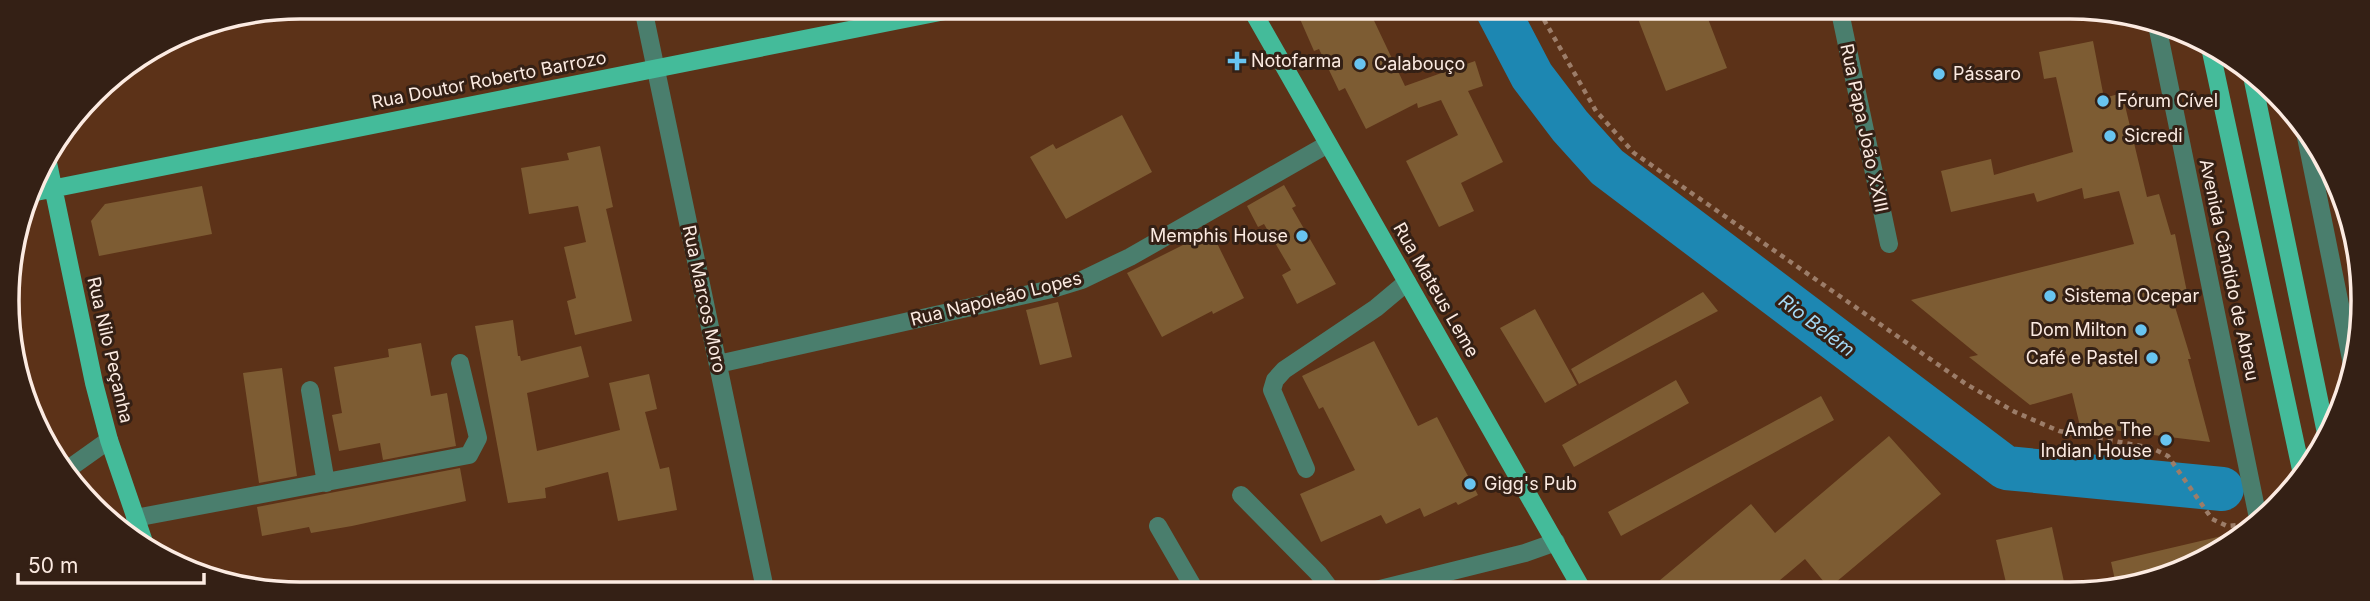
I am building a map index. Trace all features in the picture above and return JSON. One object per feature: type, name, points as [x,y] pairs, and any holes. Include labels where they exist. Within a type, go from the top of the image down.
[{"type":"main road","name":"Rua Doutor Roberto Barrozo","points":[[42,191],[906,19]]},
{"type":"main road","name":"Rua Mateus Leme","points":[[1257,19],[1578,582]]},
{"type":"main road","name":"Avenida Cândido de Abreu","points":[[2212,59],[2299,462]]},
{"type":"main road","points":[[2255,89],[2324,421]]},
{"type":"main road","name":"Rua Nilo Peçanha","points":[[50,172],[94,383],[109,440],[140,531]]},
{"type":"street","name":"Rua Marcos Moro","points":[[645,19],[764,582]]},
{"type":"street","name":"Rua Papa João XXIII","points":[[1841,19],[1889,244]]},
{"type":"street","name":"Avenida Cândido de Abreu","points":[[2159,34],[2256,511]]},
{"type":"street","name":"Rua Napoleão Lopes","points":[[718,364],[1082,280],[1130,257],[1328,144]]},
{"type":"street","points":[[2310,155],[2347,341]]},
{"type":"street","points":[[1306,469],[1272,390],[1275,380],[1284,370],[1376,308],[1407,282]]},
{"type":"street","points":[[135,518],[469,455],[478,438],[460,363]]},
{"type":"street","points":[[310,390],[326,482]]},
{"type":"street","points":[[73,466],[109,440]]},
{"type":"street","points":[[1241,495],[1325,582]]},
{"type":"street","points":[[1158,526],[1190,582]]},
{"type":"street","points":[[1408,582],[1525,553],[1556,542]]},
{"type":"path","points":[[1544,19],[1596,111],[1634,153],[1966,384],[2015,412],[2059,431],[2152,448],[2168,456],[2212,519],[2227,526],[2238,525]]},
{"type":"building","points":[[1300,19],[1373,19],[1405,86],[1475,61],[1483,86],[1468,91],[1503,162],[1461,183],[1474,211],[1439,227],[1406,161],[1458,135],[1441,100],[1418,108],[1417,103],[1366,129],[1345,88],[1339,91],[1319,49],[1314,51]]},
{"type":"building","points":[[1638,19],[1708,19],[1727,68],[1666,91]]},
{"type":"building","points":[[2093,41],[2104,98],[2122,93],[2147,197],[2159,194],[2171,235],[2175,234],[2187,292],[2172,297],[2191,359],[2188,359],[2210,442],[2080,426],[2072,393],[2030,405],[1969,357],[1978,355],[1911,300],[2134,244],[2119,191],[2084,199],[2082,188],[2037,202],[2034,193],[1951,212],[1941,171],[1991,159],[1994,175],[2073,152],[2056,77],[2044,79],[2039,52]]},
{"type":"building","points":[[1122,115],[1152,172],[1066,219],[1030,157],[1053,144],[1056,149]]},
{"type":"building","points":[[600,146],[613,207],[606,209],[632,321],[575,335],[567,301],[576,298],[564,247],[586,242],[578,206],[529,214],[521,168],[569,160],[567,153]]},
{"type":"building","points":[[1284,185],[1296,206],[1292,208],[1336,284],[1297,304],[1282,275],[1291,270],[1264,224],[1258,227],[1247,206]]},
{"type":"building","points":[[202,186],[212,234],[99,256],[91,221],[105,204]]},
{"type":"building","points":[[1211,231],[1244,298],[1162,337],[1127,273]]},
{"type":"building","points":[[1703,292],[1718,311],[1579,384],[1571,369]]},
{"type":"building","points":[[1058,302],[1072,357],[1040,365],[1026,310]]},
{"type":"building","points":[[1535,309],[1577,385],[1545,403],[1500,328]]},
{"type":"building","points":[[513,320],[521,361],[581,346],[589,377],[527,393],[537,451],[620,430],[609,383],[649,374],[657,409],[645,412],[660,469],[669,467],[677,510],[618,521],[608,472],[545,488],[546,498],[508,503],[475,326]]},
{"type":"building","points":[[1374,341],[1418,426],[1437,417],[1478,495],[1424,517],[1420,508],[1386,524],[1381,515],[1321,542],[1300,494],[1355,470],[1323,407],[1319,409],[1302,376]]},
{"type":"building","points":[[421,343],[431,396],[447,393],[456,446],[383,460],[380,443],[339,451],[332,415],[342,413],[334,367],[389,357],[388,349]]},
{"type":"building","points":[[282,368],[297,476],[259,483],[243,373]]},
{"type":"building","points":[[1676,380],[1689,403],[1574,467],[1562,445]]},
{"type":"building","points":[[1821,396],[1834,420],[1621,536],[1608,512]]},
{"type":"building","points":[[1889,436],[1941,494],[1836,582],[1824,582],[1805,559],[1778,582],[1658,582],[1751,504],[1775,533]]},
{"type":"building","points":[[460,468],[466,501],[352,526],[311,533],[309,527],[262,536],[257,507]]},
{"type":"building","points":[[2052,527],[2064,582],[2006,582],[1996,540]]},
{"type":"building","points":[[2223,536],[2194,553],[2142,572],[2114,578],[2111,562]]},
{"type":"waterway","name":"Rio Belém","points":[[1502,19],[1532,76],[1570,126],[1607,167],[2006,468],[2222,489]]},
{"type":"place","name":"Notofarma","points":[[1237,61]]},
{"type":"place","name":"Calabouço","points":[[1360,64]]},
{"type":"place","name":"Pássaro","points":[[1939,74]]},
{"type":"place","name":"Fórum Cível","points":[[2103,101]]},
{"type":"place","name":"Sicredi","points":[[2110,136]]},
{"type":"place","name":"Memphis House","points":[[1302,236]]},
{"type":"place","name":"Sistema Ocepar","points":[[2050,296]]},
{"type":"place","name":"Dom Milton","points":[[2141,330]]},
{"type":"place","name":"Café e Pastel","points":[[2152,358]]},
{"type":"place","name":"Ambe The Indian House","points":[[2166,440]]},
{"type":"place","name":"Gigg's Pub","points":[[1470,484]]}]
